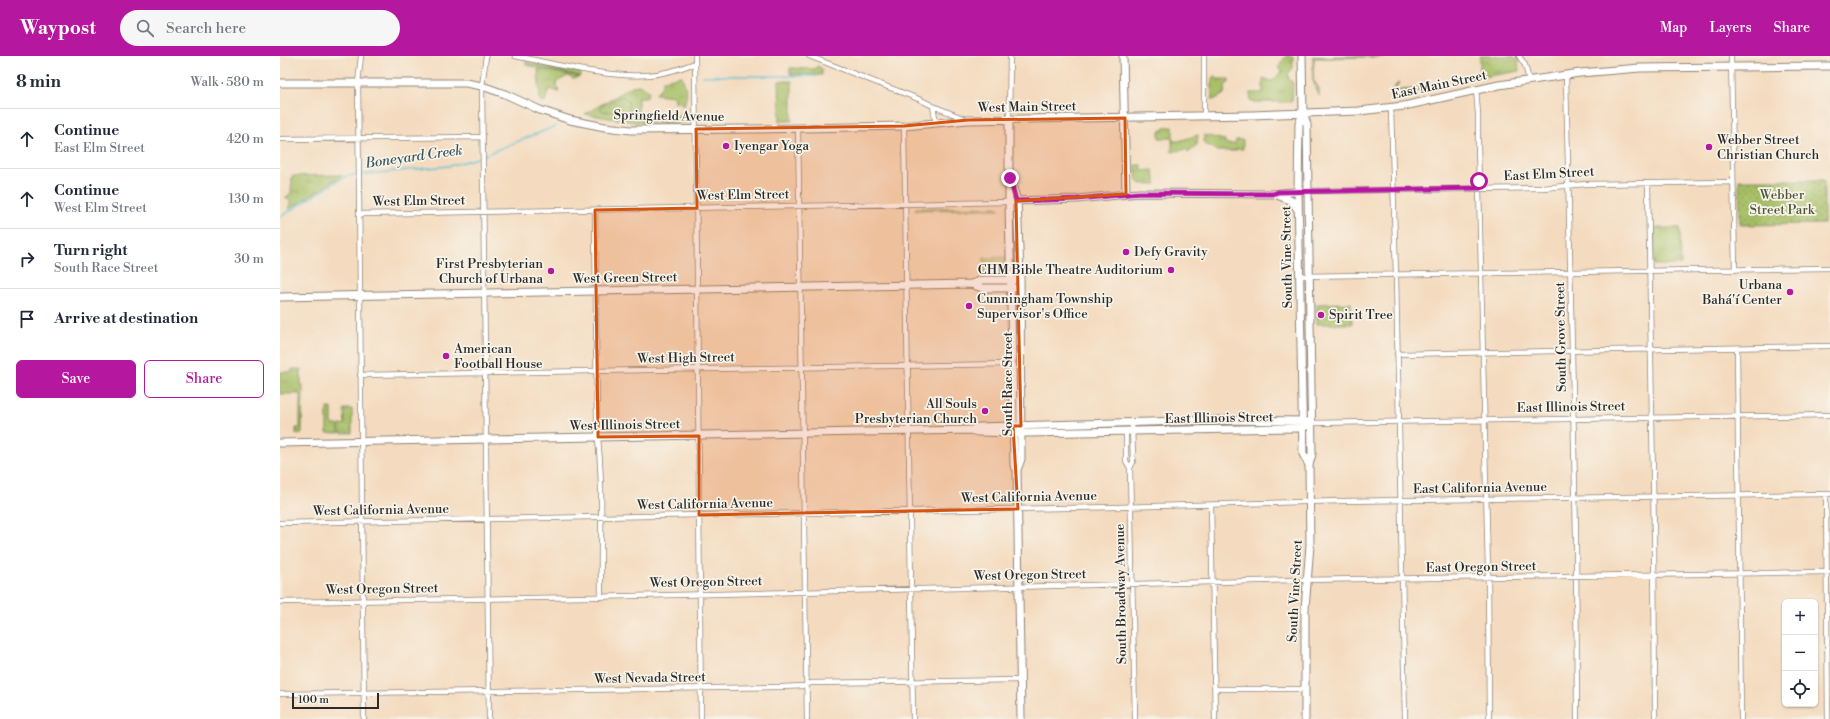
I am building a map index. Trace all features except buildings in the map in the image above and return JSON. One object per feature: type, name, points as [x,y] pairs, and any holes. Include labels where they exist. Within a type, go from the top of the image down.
[{"type":"street","points":[[361,56],[358,83],[364,719]]},
{"type":"street","points":[[486,56],[482,86],[489,719]]},
{"type":"street","points":[[515,56],[607,73],[635,76],[663,73],[695,63]]},
{"type":"street","points":[[695,56],[701,719]]},
{"type":"street","name":"West Main Street","points":[[809,56],[821,58],[968,120],[1125,118]]},
{"type":"street","name":"South Race Street","points":[[1010,56],[1009,202],[1012,364],[1017,429]]},
{"type":"street","points":[[1123,56],[1126,194]]},
{"type":"street","points":[[1204,56],[1204,116]]},
{"type":"street","points":[[1302,56],[1303,113]]},
{"type":"street","points":[[1519,56],[1525,66],[1529,80]]},
{"type":"street","points":[[1731,56],[1735,270]]},
{"type":"street","name":"East Main Street","points":[[1125,118],[1303,113],[1391,108],[1476,89],[1529,80],[1626,69],[1830,66]]},
{"type":"street","name":"South Grove Street","points":[[1566,75],[1574,419],[1577,719]]},
{"type":"street","name":"Springfield Avenue","points":[[280,83],[466,83],[482,86],[505,94],[552,114],[591,125],[631,130],[904,126],[968,120]]},
{"type":"street","points":[[1476,89],[1480,188],[1482,352],[1488,578],[1489,719]]},
{"type":"street","points":[[933,106],[936,123]]},
{"type":"street","points":[[1391,108],[1400,422],[1400,500],[1405,719]]},
{"type":"street","name":"South Vine Street","points":[[1303,113],[1307,124],[1312,423],[1312,454],[1309,464],[1310,545],[1305,616],[1305,719]]},
{"type":"street","name":"South Vine Street","points":[[1303,113],[1299,124],[1299,276],[1303,454],[1309,464]]},
{"type":"street","points":[[904,126],[907,204],[913,719]]},
{"type":"street","points":[[798,128],[807,719]]},
{"type":"street","points":[[280,139],[483,137]]},
{"type":"street","name":"South Race Street","points":[[1010,178],[1016,201],[1020,280],[1017,429],[1014,465],[1017,470],[1021,719]]},
{"type":"street","name":"East Elm Street","points":[[1126,194],[1273,194],[1308,191],[1733,182]]},
{"type":"street","points":[[1648,183],[1655,719]]},
{"type":"street","name":"West Elm Street","points":[[360,214],[1009,202],[1126,194]]},
{"type":"street","points":[[1273,194],[1288,199],[1295,204],[1298,210]]},
{"type":"street","points":[[595,210],[596,371],[602,517],[601,596]]},
{"type":"street","points":[[1299,276],[1396,276],[1830,268]]},
{"type":"street","name":"West Green Street","points":[[280,297],[907,284],[971,284],[982,280],[1020,280]]},
{"type":"street","name":"West Green Street","points":[[971,284],[982,288],[1020,288]]},
{"type":"street","points":[[1300,318],[1310,318]]},
{"type":"street","points":[[1397,354],[1830,346]]},
{"type":"street","points":[[1737,348],[1741,719]]},
{"type":"street","name":"West High Street","points":[[360,375],[1012,364]]},
{"type":"street","points":[[1302,379],[1311,378]]},
{"type":"street","name":"East Illinois Street","points":[[1129,431],[1270,429],[1312,423],[1830,415]]},
{"type":"street","points":[[1270,421],[1270,429]]},
{"type":"street","name":"East Illinois Street","points":[[1129,422],[1270,421],[1302,424]]},
{"type":"street","name":"West Illinois Street","points":[[1017,429],[1129,422]]},
{"type":"street","name":"South Broadway Avenue","points":[[1129,422],[1126,461],[1130,468],[1135,719]]},
{"type":"street","name":"West Illinois Street","points":[[280,443],[970,430],[979,427],[1129,431]]},
{"type":"street","points":[[1828,494],[1828,719]]},
{"type":"street","name":"East California Avenue","points":[[1131,507],[1310,501],[1828,494]]},
{"type":"street","points":[[1211,504],[1215,719]]},
{"type":"street","name":"West California Avenue","points":[[280,523],[1131,507]]},
{"type":"street","name":"East Oregon Street","points":[[1133,585],[1308,580],[1828,573]]},
{"type":"street","name":"West Oregon Street","points":[[280,602],[1019,586],[1133,585]]},
{"type":"street","name":"West Nevada Street","points":[[280,694],[701,689],[789,687],[913,681],[1020,680]]},
{"type":"street","points":[[1215,690],[1305,689]]},
{"type":"highlighted area","points":[[1125,118],[1126,194],[1016,201],[1021,426],[1013,426],[1018,509],[699,515],[699,436],[598,437],[595,210],[697,208],[696,129],[904,126],[968,120]]},
{"type":"green space","points":[[1286,56],[1293,56],[1293,68],[1288,74],[1289,79],[1293,83],[1292,100],[1289,102],[1251,102],[1250,93],[1263,93],[1263,79],[1272,81],[1282,71],[1278,68]]},
{"type":"green space","points":[[1313,56],[1331,58],[1314,58],[1313,80]]},
{"type":"green space","points":[[1334,56],[1384,56],[1383,57],[1333,58]]},
{"type":"green space","points":[[1480,56],[1513,56],[1518,62],[1519,71],[1483,77],[1480,71]]},
{"type":"green space","points":[[526,62],[581,72],[580,76],[526,65]]},
{"type":"green space","points":[[818,66],[822,69],[822,75],[790,74],[790,68],[814,69]]},
{"type":"green space","points":[[538,69],[580,77],[573,79],[568,76],[556,82],[559,92],[549,89],[545,102],[540,101]]},
{"type":"green space","points":[[682,76],[687,94],[684,105],[682,105],[682,102],[675,102],[674,96],[655,94],[662,86],[663,80]]},
{"type":"green space","points":[[1216,76],[1217,79],[1229,79],[1229,83],[1226,84],[1224,94],[1214,100],[1212,99],[1212,78]]},
{"type":"green space","points":[[1313,80],[1319,88],[1319,96]]},
{"type":"green space","points":[[779,81],[792,81],[792,121],[780,121]]},
{"type":"green space","points":[[1425,82],[1432,83],[1433,88],[1397,95],[1394,87],[1398,83],[1400,84],[1397,85],[1396,90],[1399,91],[1425,88]]},
{"type":"green space","points":[[639,85],[649,91],[647,97],[638,97],[638,115],[654,115],[654,122],[633,122],[585,114],[632,86]]},
{"type":"green space","points":[[619,97],[627,100],[628,114],[602,111],[600,107]]},
{"type":"green space","points":[[681,114],[683,114],[687,122],[655,122],[655,117],[681,116]]},
{"type":"green space","points":[[1167,127],[1173,127],[1173,141],[1179,141],[1198,135],[1197,145],[1188,152],[1187,149],[1172,152],[1172,138],[1159,138],[1159,132]]},
{"type":"green space","points":[[1204,135],[1225,140],[1226,144],[1235,144],[1236,140],[1243,140],[1243,149],[1236,149],[1236,151],[1216,151],[1212,147],[1204,144]]},
{"type":"green space","points":[[1136,165],[1142,165],[1142,171],[1153,170],[1156,184],[1139,183],[1136,177]]},
{"type":"green space","points":[[342,175],[289,209],[291,201],[285,198],[291,193],[292,176]]},
{"type":"green space","name":"Webber Street Park","points":[[1739,180],[1824,180],[1824,224],[1740,225]]},
{"type":"green space","points":[[997,207],[1000,209],[914,210],[916,208]]},
{"type":"green space","points":[[1654,228],[1680,228],[1681,265],[1654,265]]},
{"type":"green space","points":[[1005,257],[1004,268],[1001,274],[995,276],[984,276],[984,258]]},
{"type":"green space","points":[[1351,303],[1352,324],[1317,324],[1317,304]]},
{"type":"green space","points":[[292,369],[301,369],[301,385],[303,385],[302,434],[296,434],[296,428],[300,428],[300,394],[280,394],[280,372],[291,372]]},
{"type":"green space","points":[[327,408],[332,408],[332,425],[338,425],[339,433],[327,433]]},
{"type":"green space","points":[[344,409],[352,409],[352,433],[340,433],[340,425],[345,424]]},
{"type":"waterway","name":"Boneyard Creek","points":[[898,59],[907,56]]},
{"type":"waterway","name":"Boneyard Creek","points":[[703,76],[817,76]]},
{"type":"waterway","name":"Boneyard Creek","points":[[484,155],[556,126]]},
{"type":"waterway","name":"Boneyard Creek","points":[[280,217],[346,176],[449,166],[481,157]]},
{"type":"place","name":"Iyengar Yoga","points":[[726,146]]},
{"type":"place","name":"Webber Street Christian Church","points":[[1709,147]]},
{"type":"place","name":"Defy Gravity","points":[[1126,252]]},
{"type":"place","name":"CHM Bible Theatre Auditorium","points":[[1171,270]]},
{"type":"place","name":"First Presbyterian Church of Urbana","points":[[551,271]]},
{"type":"place","name":"Urbana Bahá'í Center","points":[[1790,292]]},
{"type":"place","name":"Cunningham Township Supervisor's Office","points":[[969,306]]},
{"type":"place","name":"Spirit Tree","points":[[1321,315]]},
{"type":"place","name":"American Football House","points":[[446,356]]},
{"type":"place","name":"All Souls Presbyterian Church","points":[[985,411]]},
{"type":"route","points":[[1010,178],[1016,201],[1077,199],[1139,193],[1273,194],[1278,192],[1480,188],[1479,181]]}]
